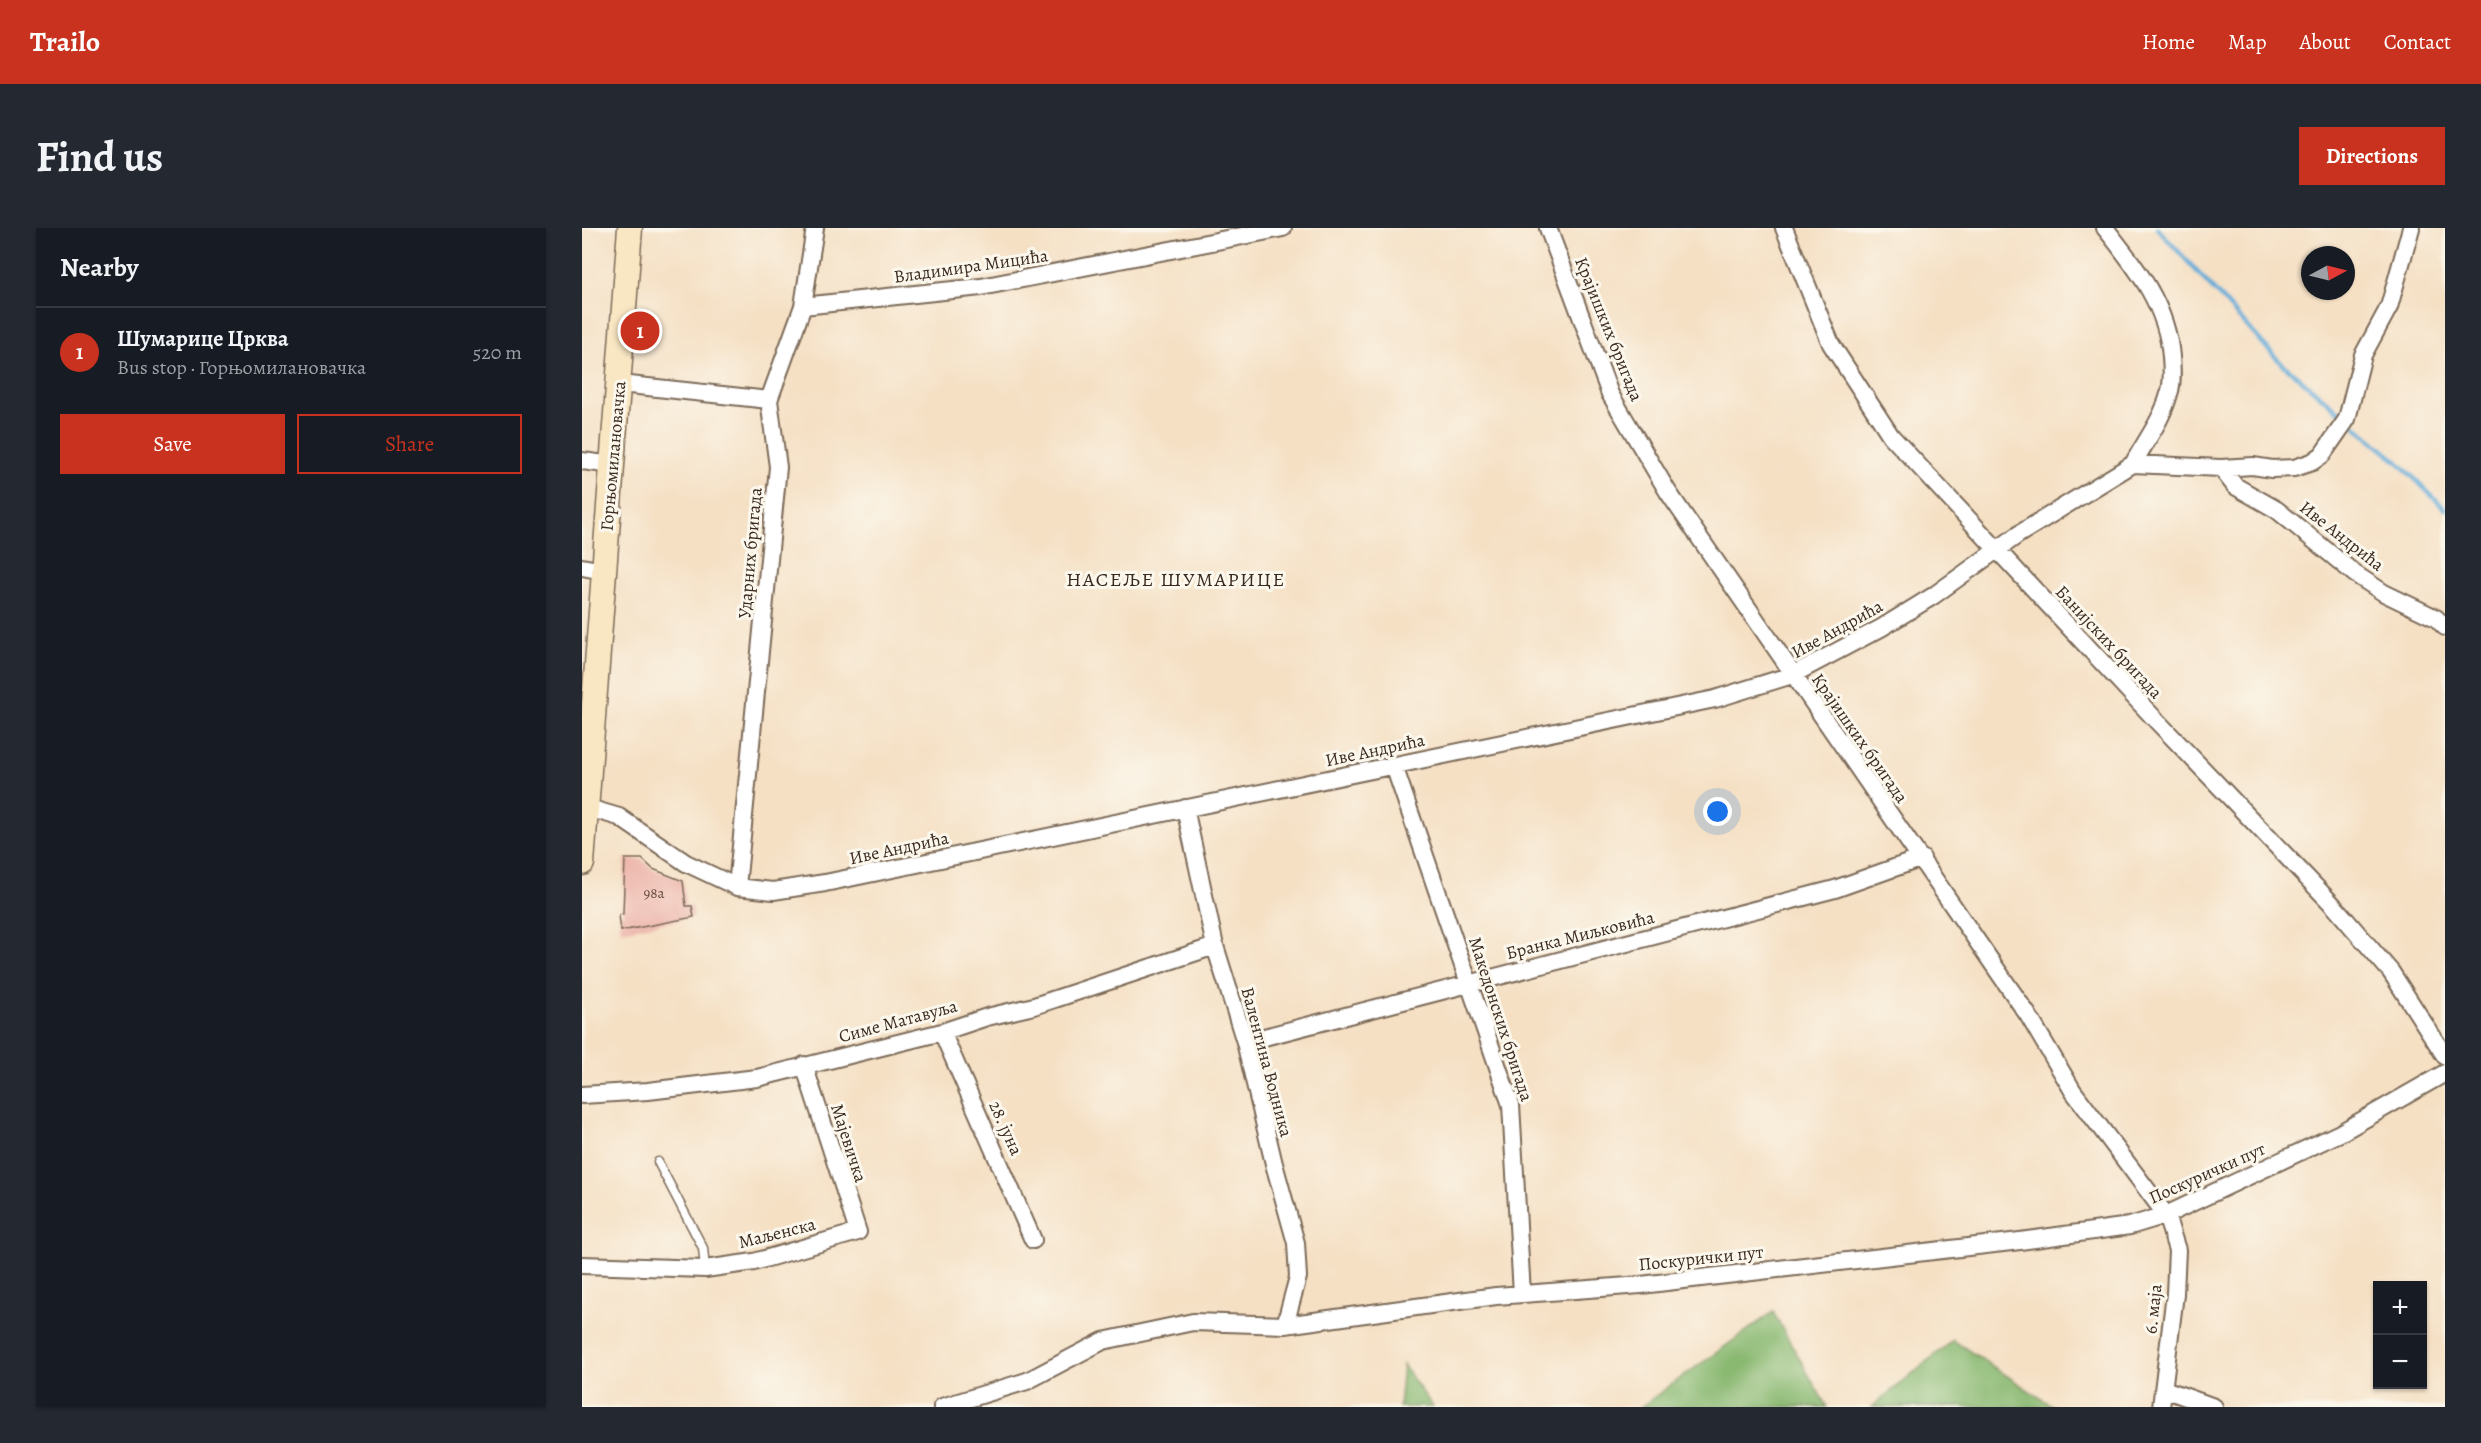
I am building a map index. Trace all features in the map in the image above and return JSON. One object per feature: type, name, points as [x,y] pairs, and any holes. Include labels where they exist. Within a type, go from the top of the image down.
[{"type":"main road","name":"Горњомилановачка","points":[[582,862],[593,569],[613,465],[630,228]]},
{"type":"street","name":"Ударних бригада","points":[[737,887],[778,466],[769,400],[803,306],[815,228]]},
{"type":"street","name":"Владимира Мицића","points":[[803,306],[981,287],[1283,228]]},
{"type":"street","name":"Крајишких бригада","points":[[1548,228],[1610,394],[1668,492],[1758,620],[1792,675],[1922,858],[2028,1015],[2073,1091],[2166,1215]]},
{"type":"street","name":"Банијских бригада","points":[[1784,228],[1831,344],[1891,436],[1995,550],[2334,906],[2391,972],[2445,1056]]},
{"type":"street","name":"Иве Андрића","points":[[584,806],[619,817],[686,863],[737,887],[773,891],[825,884],[1715,699],[1792,675],[1925,602],[1995,550],[2133,464],[2158,423],[2170,392],[2169,337],[2163,316],[2138,269],[2105,228]]},
{"type":"street","points":[[2133,464],[2221,468],[2294,468],[2312,462],[2322,455],[2348,414],[2363,355],[2389,307],[2411,228]]},
{"type":"street","points":[[620,384],[769,400]]},
{"type":"street","points":[[582,461],[613,465]]},
{"type":"street","name":"Иве Андрића","points":[[2221,468],[2235,486],[2277,510],[2365,580],[2384,593],[2436,618],[2445,627]]},
{"type":"street","name":"Македонских бригада","points":[[1394,766],[1471,983],[1511,1105],[1522,1294]]},
{"type":"street","name":"Валентина Водника","points":[[1185,808],[1215,946],[1245,1042],[1296,1244],[1298,1277],[1285,1325]]},
{"type":"street","name":"Бранка Миљковића","points":[[1245,1042],[1343,1019],[1471,983],[1835,889],[1922,858]]},
{"type":"street","name":"Симе Матавуља","points":[[582,1095],[648,1091],[757,1078],[942,1032],[987,1017],[1081,993],[1215,946]]},
{"type":"street","name":"28. јуна","points":[[942,1032],[1033,1240]]},
{"type":"street","name":"Мајевичка","points":[[804,1065],[858,1232]]},
{"type":"street","name":"Поскурички пут","points":[[942,1407],[1027,1381],[1103,1341],[1193,1322],[1285,1325],[1522,1294],[1641,1285],[2130,1226],[2166,1215],[2340,1133],[2445,1073]]},
{"type":"street","name":"6. маја","points":[[2161,1407],[2175,1294],[2177,1250],[2166,1215]]},
{"type":"street","name":"Маљенска","points":[[582,1265],[705,1269],[754,1262],[858,1232]]},
{"type":"street","points":[[2164,1389],[2214,1407]]},
{"type":"lane","points":[[658,1162],[703,1248],[705,1269]]},
{"type":"green space","points":[[1773,1312],[1827,1407],[1640,1407],[1643,1405]]},
{"type":"green space","points":[[1953,1340],[2054,1407],[1872,1407]]},
{"type":"green space","points":[[1403,1365],[1433,1407],[1399,1407]]},
{"type":"building","points":[[625,859],[642,859],[653,869],[683,881],[686,906],[692,906],[694,917],[621,931],[619,915],[623,914]]},
{"type":"waterway","points":[[2157,228],[2278,360],[2343,415]]},
{"type":"waterway","points":[[2349,421],[2398,462],[2445,509]]},
{"type":"place","name":"Шумарице Црква","points":[[640,331]]},
{"type":"district","name":"НАСЕЉЕ ШУМАРИЦЕ","points":[[1176,579]]}]
